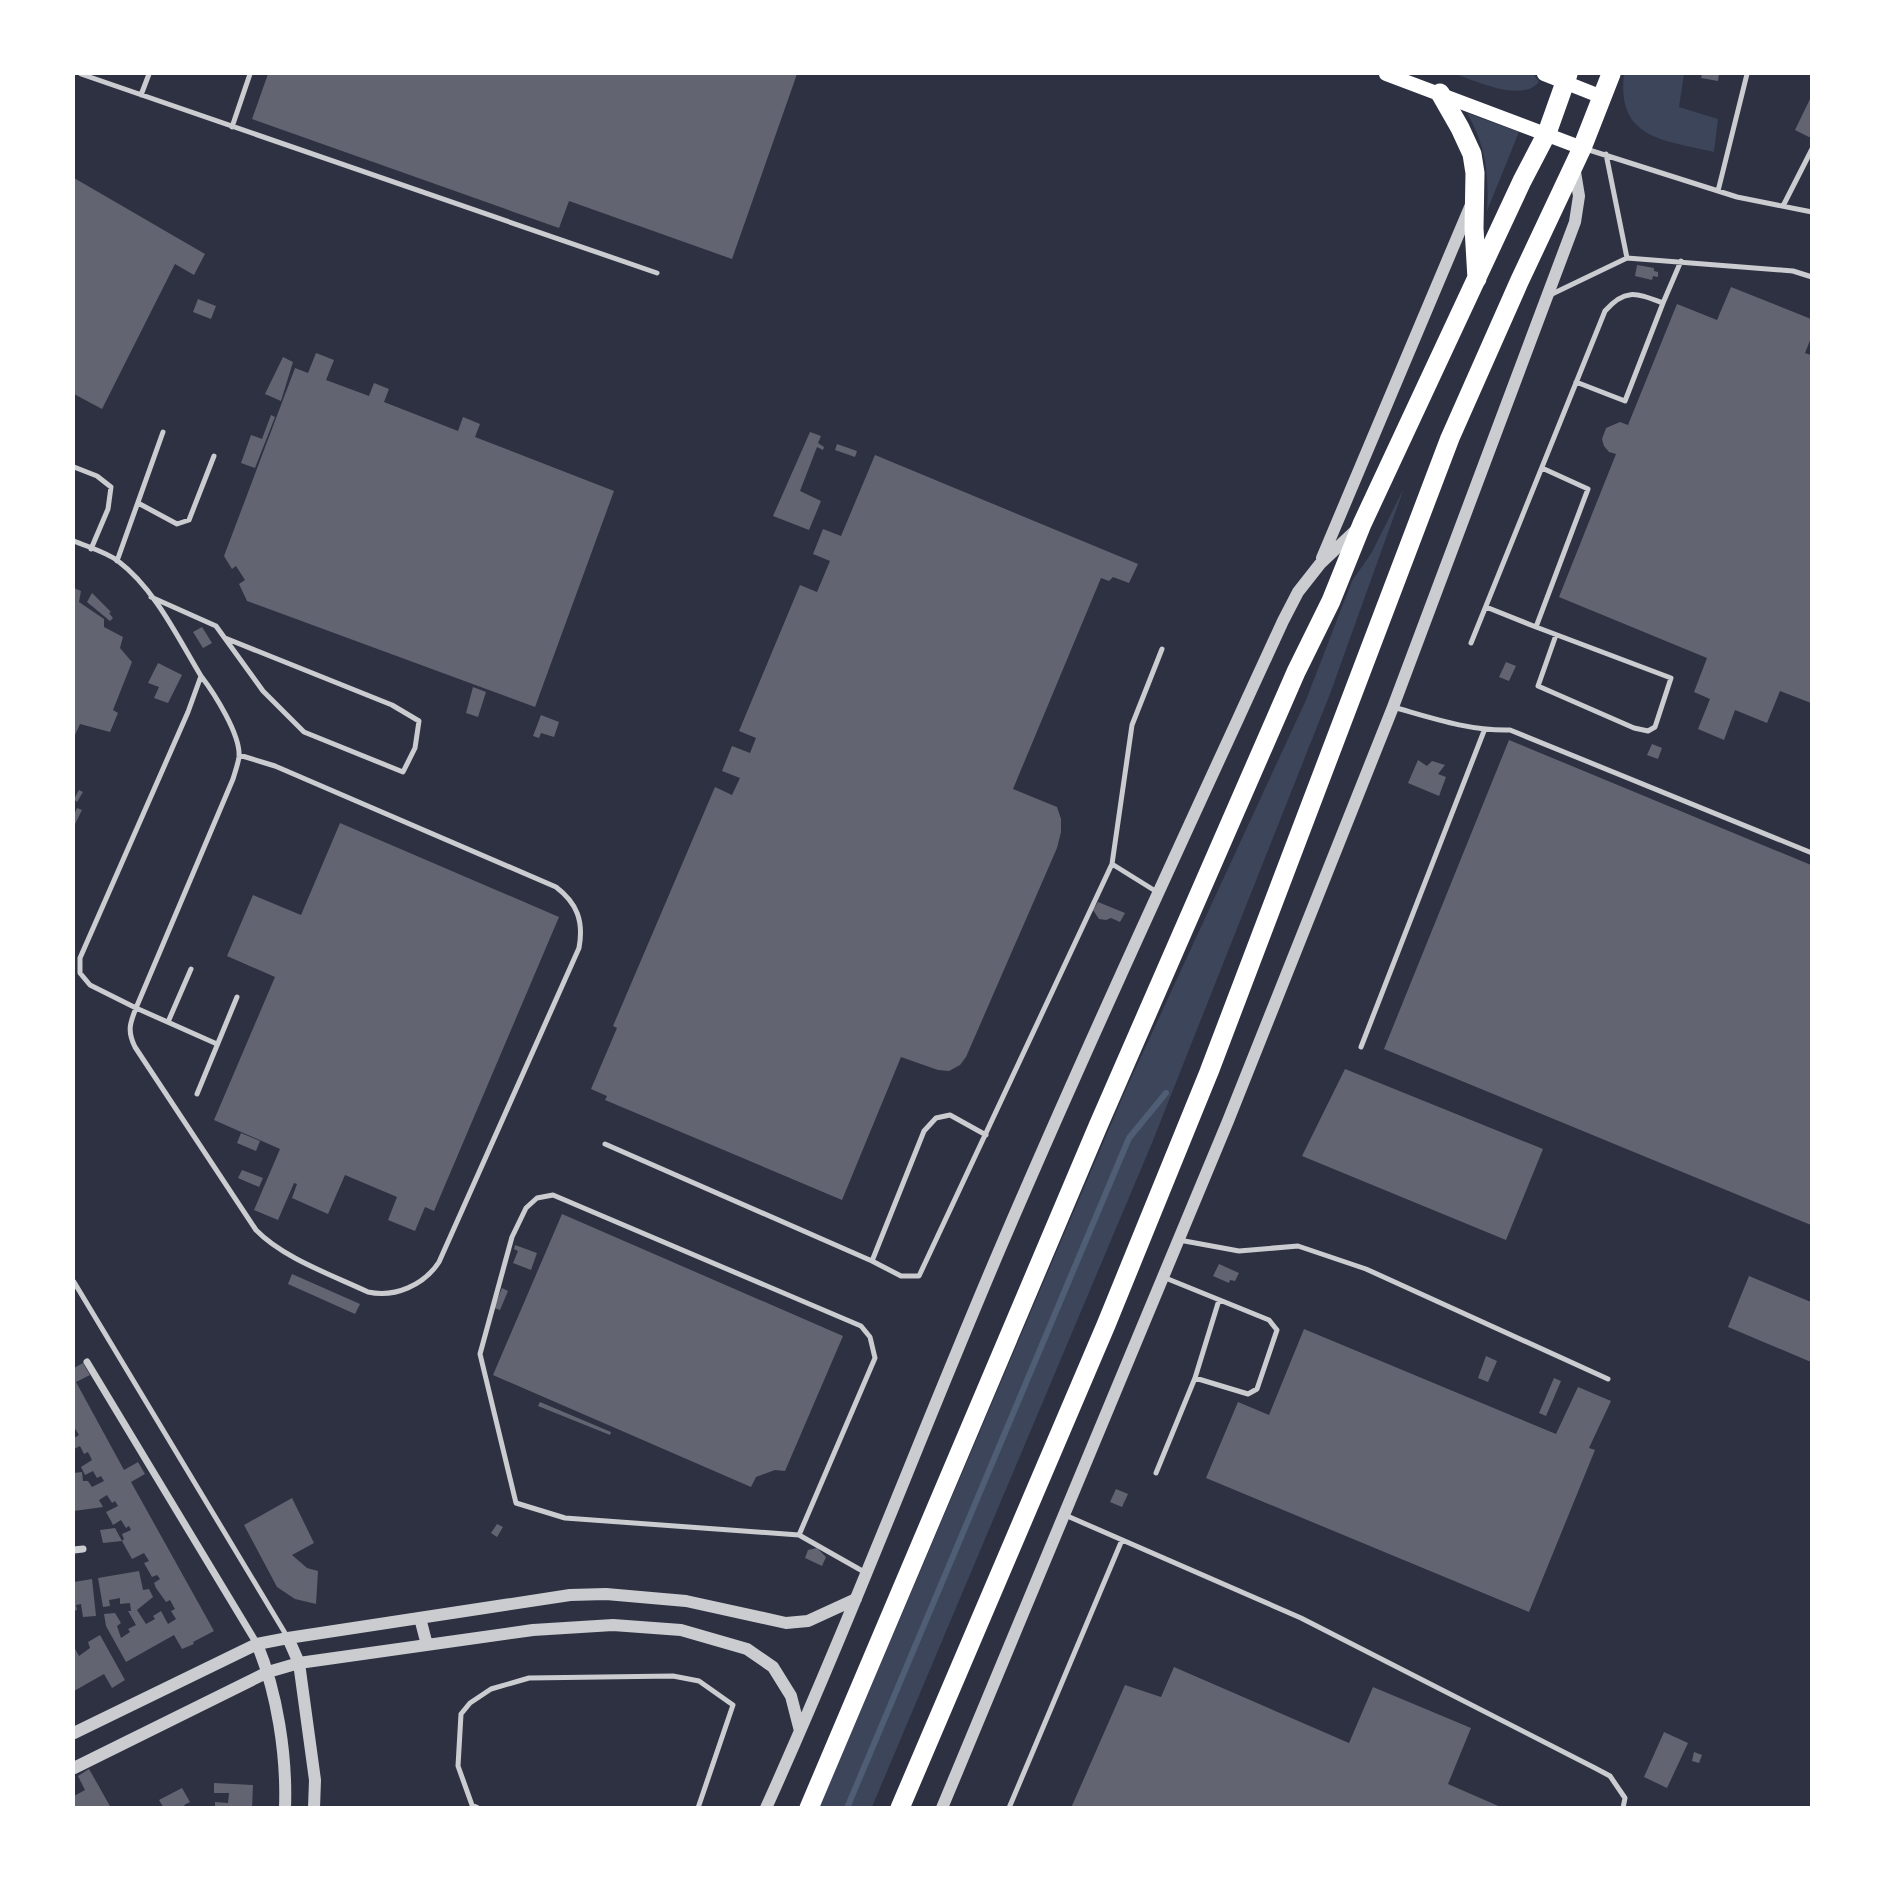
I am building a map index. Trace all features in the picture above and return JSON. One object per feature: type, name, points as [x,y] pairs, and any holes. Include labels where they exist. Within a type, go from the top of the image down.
[{"type":"highway","points":[[900,1808],[1106,1325],[1209,1072],[1450,438],[1578,156],[1611,74]]},
{"type":"highway","points":[[809,1808],[1098,1126],[1296,672],[1331,601],[1362,524],[1547,133],[1567,78]]},
{"type":"highway","points":[[1440,93],[1472,154],[1476,194],[1474,228],[1477,282]]},
{"type":"main road","points":[[1386,74],[1547,133],[1578,156]]},
{"type":"main road","points":[[1544,74],[1567,78],[1602,97]]},
{"type":"street","points":[[942,1808],[1179,1240],[1393,707],[1575,222],[1579,196],[1578,156]]},
{"type":"street","points":[[1320,564],[1476,194]]},
{"type":"street","points":[[766,1808],[856,1599],[1002,1244],[1157,892],[1298,592],[1320,564],[1362,524]]},
{"type":"street","points":[[87,1362],[257,1644],[268,1672],[286,1776],[285,1808]]},
{"type":"street","points":[[74,1550],[83,1549]]},
{"type":"street","points":[[74,1733],[257,1644],[288,1638],[570,1595],[606,1594],[686,1601],[786,1623],[808,1620],[856,1599]]},
{"type":"street","points":[[420,1618],[427,1645]]},
{"type":"street","points":[[74,1768],[268,1672],[299,1663],[533,1630],[612,1625],[681,1630],[747,1649],[773,1667],[791,1696],[800,1731]]},
{"type":"street","points":[[288,1638],[299,1663],[315,1780],[314,1808]]},
{"type":"lane","points":[[81,74],[657,272]]},
{"type":"lane","points":[[141,94],[149,74]]},
{"type":"lane","points":[[232,127],[250,74]]},
{"type":"lane","points":[[1718,191],[1747,74]]},
{"type":"lane","points":[[1783,206],[1811,149]]},
{"type":"lane","points":[[1606,154],[1627,258]]},
{"type":"lane","points":[[1578,156],[1606,154],[1718,191],[1811,212]]},
{"type":"lane","points":[[1547,296],[1627,258],[1793,271],[1811,277]]},
{"type":"lane","points":[[1576,382],[1625,401],[1681,261]]},
{"type":"lane","points":[[1471,643],[1605,311],[1623,295],[1640,294],[1663,303]]},
{"type":"lane","points":[[117,561],[163,432]]},
{"type":"lane","points":[[138,503],[177,524],[189,520],[214,456]]},
{"type":"lane","points":[[74,467],[97,476],[111,487],[108,509],[91,549]]},
{"type":"lane","points":[[1536,627],[1588,489],[1542,468]]},
{"type":"lane","points":[[74,541],[117,561],[139,581],[201,676],[218,697],[239,755],[233,779],[136,1008],[129,1034],[256,1230],[265,1239],[279,1250],[368,1292],[392,1294],[423,1281],[439,1262],[579,948],[581,919],[576,907],[556,887],[275,766],[239,755]]},
{"type":"lane","points":[[151,597],[216,626],[263,691],[304,732],[403,772],[415,748],[419,721],[392,705],[225,638]]},
{"type":"lane","points":[[1486,607],[1671,678],[1654,727],[1648,731],[1634,728],[1538,686],[1556,635]]},
{"type":"lane","points":[[605,1144],[901,1276],[919,1276],[1112,864],[1132,725],[1162,649]]},
{"type":"lane","points":[[201,676],[188,712],[80,958],[80,973],[90,985],[113,999],[216,1044]]},
{"type":"lane","points":[[1393,707],[1484,731],[1510,730],[1811,852]]},
{"type":"lane","points":[[1362,1047],[1484,731]]},
{"type":"lane","points":[[1112,864],[1157,892]]},
{"type":"lane","points":[[168,1022],[191,969]]},
{"type":"lane","points":[[197,1094],[237,996]]},
{"type":"lane","points":[[872,1261],[925,1131],[936,1118],[950,1115],[986,1135]]},
{"type":"lane","points":[[799,1535],[875,1358],[870,1336],[861,1326],[552,1195],[537,1198],[526,1208],[513,1237],[480,1354],[516,1503],[565,1518],[799,1535],[866,1573]]},
{"type":"lane","points":[[1179,1240],[1239,1251],[1298,1246],[1366,1269],[1608,1379]]},
{"type":"lane","points":[[1163,1278],[1269,1320],[1277,1330],[1257,1388],[1248,1394],[1195,1378]]},
{"type":"lane","points":[[74,1282],[288,1638]]},
{"type":"lane","points":[[1156,1473],[1195,1378],[1219,1300]]},
{"type":"lane","points":[[1064,1515],[1301,1618],[1595,1768],[1610,1776],[1625,1798],[1623,1808]]},
{"type":"lane","points":[[1009,1808],[1122,1540]]},
{"type":"lane","points":[[478,1808],[472,1805],[458,1766],[461,1714],[491,1689],[529,1678],[673,1676],[699,1681],[733,1705],[698,1808]]},
{"type":"shaded area","points":[[1455,74],[1530,74],[1539,82],[1522,91],[1510,91]]},
{"type":"shaded area","points":[[1624,74],[1684,74],[1679,107],[1718,119],[1714,152],[1661,139],[1636,124],[1628,112],[1624,96]]},
{"type":"shaded area","points":[[1467,113],[1519,132],[1487,211],[1485,160]]},
{"type":"shaded area","points":[[1404,488],[1330,694],[1152,1143],[872,1807],[819,1808],[1126,1089],[1306,700],[1352,581],[1372,552]]},
{"type":"building","points":[[268,74],[797,74],[732,259],[569,201],[559,228],[252,119]]},
{"type":"building","points":[[1702,74],[1719,74],[1718,81],[1701,78]]},
{"type":"building","points":[[1811,97],[1811,138],[1795,130]]},
{"type":"building","points":[[74,178],[205,254],[194,275],[175,264],[102,409],[74,394]]},
{"type":"building","points":[[1637,265],[1654,268],[1658,277],[1653,276],[1652,280],[1635,276]]},
{"type":"building","points":[[1731,287],[1811,319],[1811,338],[1805,353],[1811,355],[1811,703],[1780,691],[1767,723],[1735,710],[1724,740],[1698,729],[1710,699],[1694,692],[1707,658],[1559,597],[1616,454],[1609,452],[1604,446],[1602,439],[1606,428],[1620,422],[1628,425],[1677,304],[1717,320]]},
{"type":"building","points":[[198,299],[216,306],[211,319],[193,312]]},
{"type":"building","points":[[316,353],[334,360],[326,380],[369,396],[374,383],[389,389],[384,402],[458,431],[463,417],[480,424],[475,437],[614,491],[535,707],[247,601],[239,584],[245,580],[236,566],[232,569],[224,556],[295,368],[308,373]]},
{"type":"building","points":[[283,357],[293,362],[281,401],[265,394]]},
{"type":"building","points":[[271,415],[275,417],[255,468],[241,463],[251,435],[262,439]]},
{"type":"building","points":[[810,432],[821,436],[818,443],[824,447],[823,450],[817,447],[800,491],[821,501],[809,530],[773,516]]},
{"type":"building","points":[[837,444],[857,451],[855,457],[835,450]]},
{"type":"building","points":[[875,455],[1138,564],[1129,583],[1113,577],[1109,581],[1101,578],[1013,789],[1057,807],[1061,832],[1057,848],[966,1057],[960,1065],[949,1071],[938,1070],[901,1057],[842,1200],[605,1100],[607,1096],[591,1089],[617,1028],[613,1026],[715,787],[732,795],[740,778],[722,771],[732,746],[750,753],[756,738],[739,731],[800,585],[817,592],[830,561],[813,554],[823,529],[841,536]]},
{"type":"building","points":[[74,588],[81,591],[79,602],[104,619],[104,627],[123,637],[120,648],[132,662],[113,710],[118,713],[110,732],[80,724],[74,737]]},
{"type":"building","points":[[92,593],[111,612],[109,613],[113,618],[110,621],[87,602]]},
{"type":"building","points":[[202,627],[212,643],[203,648],[193,632]]},
{"type":"building","points":[[1506,662],[1516,666],[1509,681],[1499,677]]},
{"type":"building","points":[[158,663],[182,675],[168,703],[154,698],[159,687],[148,683]]},
{"type":"building","points":[[473,687],[486,692],[478,717],[466,713]]},
{"type":"building","points":[[541,715],[559,722],[554,737],[541,733],[539,738],[533,736]]},
{"type":"building","points":[[1509,740],[1811,865],[1811,1225],[1384,1049]]},
{"type":"building","points":[[1652,744],[1662,748],[1658,759],[1647,755]]},
{"type":"building","points":[[1418,760],[1427,766],[1432,761],[1445,765],[1438,774],[1446,777],[1439,796],[1408,783]]},
{"type":"building","points":[[79,790],[83,792],[77,802],[74,799]]},
{"type":"building","points":[[77,808],[82,810],[74,826],[74,815]]},
{"type":"building","points":[[340,823],[559,917],[434,1211],[425,1207],[415,1231],[388,1220],[397,1197],[345,1175],[328,1214],[292,1198],[297,1184],[294,1183],[278,1220],[254,1210],[280,1149],[214,1120],[275,977],[227,956],[253,895],[301,915]]},
{"type":"building","points":[[1098,902],[1125,913],[1120,922],[1111,918],[1099,919],[1093,910]]},
{"type":"building","points":[[1345,1069],[1543,1149],[1506,1240],[1302,1156]]},
{"type":"building","points":[[241,1133],[260,1141],[256,1151],[237,1143]]},
{"type":"building","points":[[242,1170],[263,1178],[259,1187],[238,1178]]},
{"type":"building","points":[[562,1214],[843,1336],[785,1471],[775,1470],[756,1477],[751,1487],[493,1375]]},
{"type":"building","points":[[515,1245],[537,1253],[531,1270],[513,1263],[518,1251],[514,1249]]},
{"type":"building","points":[[1219,1264],[1239,1273],[1235,1281],[1230,1280],[1229,1283],[1213,1276]]},
{"type":"building","points":[[292,1274],[360,1304],[355,1314],[288,1284]]},
{"type":"building","points":[[1749,1276],[1811,1302],[1811,1362],[1728,1327]]},
{"type":"building","points":[[502,1288],[508,1291],[500,1310],[494,1308]]},
{"type":"building","points":[[1304,1329],[1556,1434],[1578,1387],[1611,1401],[1589,1448],[1595,1450],[1529,1612],[1206,1478],[1238,1402],[1269,1415]]},
{"type":"building","points":[[1486,1356],[1497,1361],[1488,1382],[1478,1378]]},
{"type":"building","points":[[83,1363],[90,1375],[76,1382],[124,1470],[138,1462],[145,1474],[131,1482],[214,1631],[182,1649],[174,1635],[126,1662],[106,1626],[104,1614],[115,1613],[121,1623],[117,1626],[121,1638],[130,1632],[128,1629],[136,1625],[128,1611],[131,1611],[130,1603],[120,1604],[120,1598],[109,1600],[110,1606],[103,1607],[98,1578],[139,1571],[143,1590],[149,1589],[153,1597],[137,1610],[146,1624],[155,1619],[153,1616],[161,1611],[168,1624],[176,1619],[171,1611],[175,1609],[170,1600],[166,1602],[156,1588],[154,1583],[160,1579],[157,1575],[152,1577],[144,1563],[149,1561],[144,1553],[132,1559],[122,1541],[122,1534],[131,1530],[129,1526],[126,1528],[121,1520],[113,1525],[106,1512],[118,1506],[115,1501],[112,1503],[107,1495],[99,1500],[103,1507],[74,1511],[74,1473],[82,1472],[83,1481],[88,1481],[92,1487],[104,1481],[101,1476],[97,1478],[93,1471],[85,1475],[81,1467],[92,1460],[88,1452],[84,1454],[80,1446],[74,1449],[74,1438],[79,1435],[74,1427],[74,1368]]},
{"type":"building","points":[[1554,1378],[1561,1381],[1546,1416],[1539,1413]]},
{"type":"building","points":[[540,1402],[611,1432],[610,1435],[538,1406]]},
{"type":"building","points":[[1116,1489],[1128,1494],[1122,1507],[1110,1502]]},
{"type":"building","points":[[292,1498],[314,1543],[292,1555],[307,1568],[318,1571],[316,1604],[295,1599],[277,1587],[244,1525]]},
{"type":"building","points":[[497,1524],[503,1527],[497,1537],[491,1533]]},
{"type":"building","points":[[115,1528],[122,1541],[103,1543],[100,1530]]},
{"type":"building","points":[[817,1548],[826,1557],[822,1566],[805,1558],[808,1550]]},
{"type":"building","points":[[92,1579],[96,1616],[83,1617],[81,1604],[76,1605],[77,1610],[74,1611],[74,1582]]},
{"type":"building","points":[[100,1635],[125,1680],[112,1688],[104,1674],[74,1691],[74,1647],[79,1656],[90,1648],[88,1642]]},
{"type":"building","points":[[1174,1667],[1349,1743],[1373,1687],[1471,1728],[1448,1784],[1503,1808],[1071,1808],[1125,1685],[1161,1697]]},
{"type":"building","points":[[1664,1732],[1688,1743],[1667,1788],[1644,1777]]},
{"type":"building","points":[[1694,1752],[1702,1755],[1699,1763],[1692,1761]]},
{"type":"building","points":[[89,1769],[111,1808],[74,1808],[74,1796],[85,1790],[78,1776]]},
{"type":"building","points":[[214,1783],[253,1785],[252,1808],[215,1808],[215,1802],[228,1803],[229,1793],[214,1793]]},
{"type":"building","points":[[182,1788],[190,1802],[184,1805],[186,1808],[164,1808],[159,1800]]},
{"type":"waterway","points":[[847,1808],[1129,1138],[1166,1093]]}]
